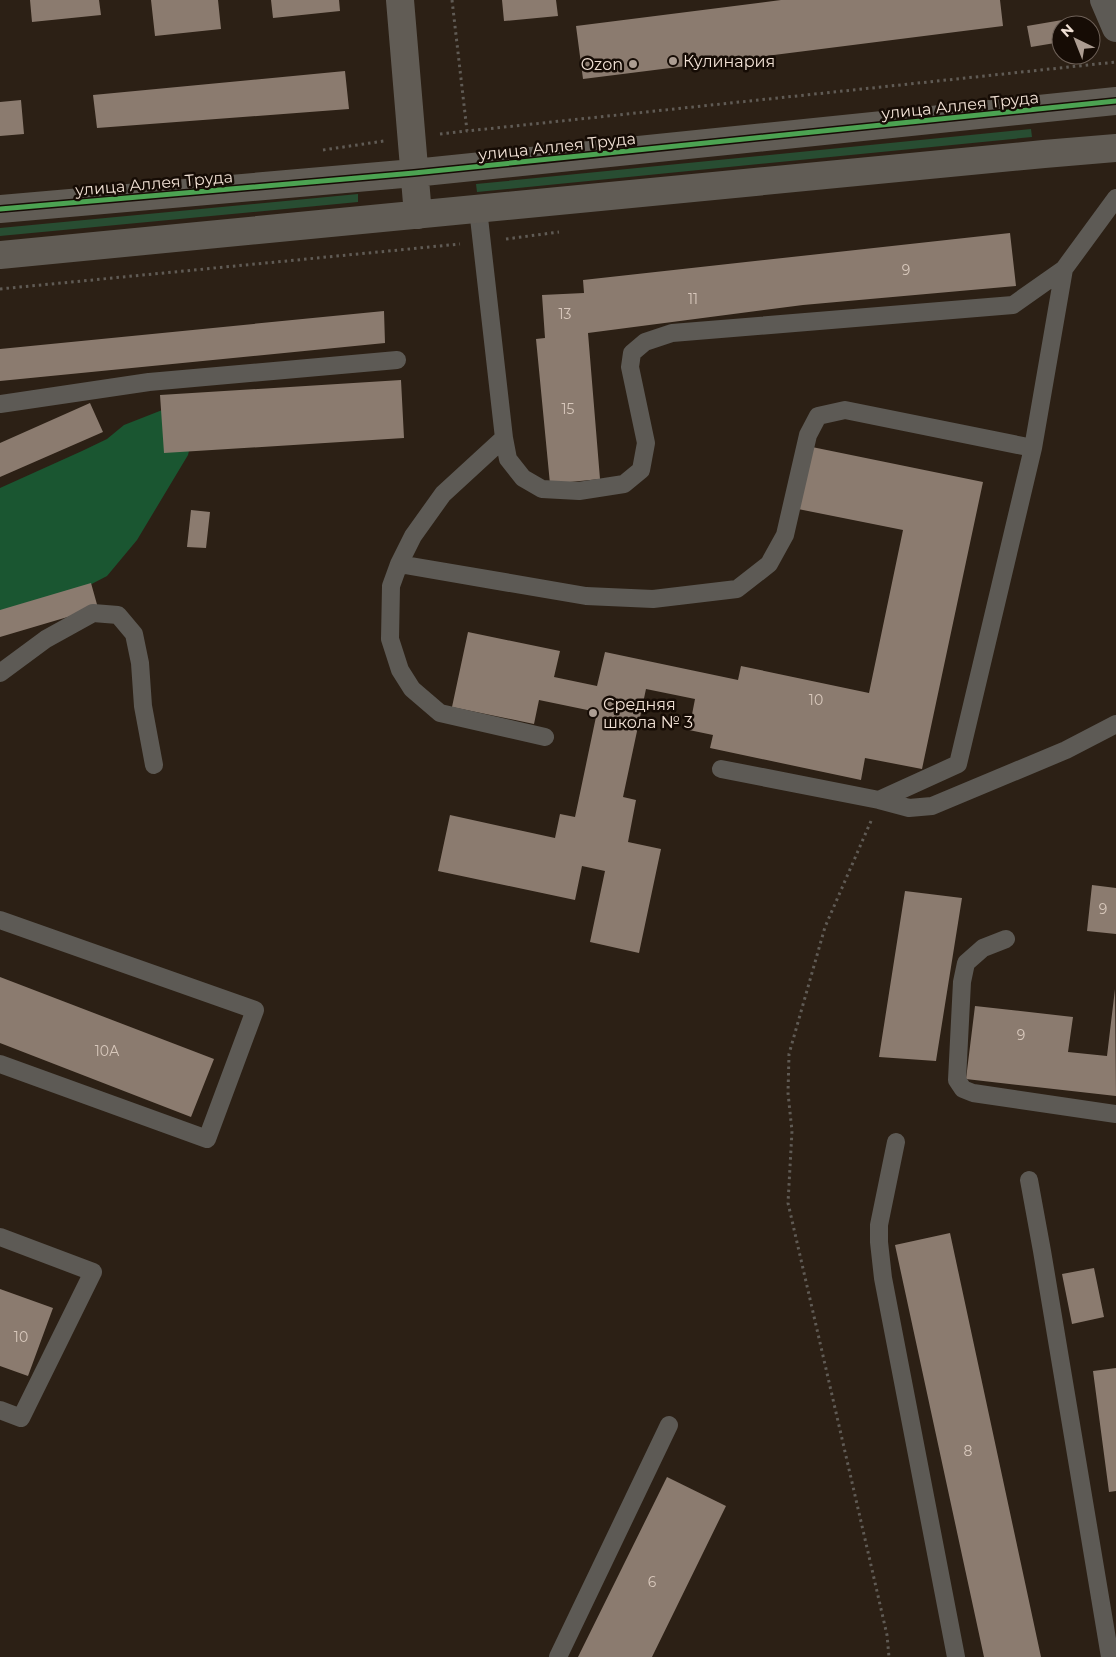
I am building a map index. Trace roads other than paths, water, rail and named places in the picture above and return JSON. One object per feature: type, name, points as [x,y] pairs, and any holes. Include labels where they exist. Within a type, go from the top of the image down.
[{"type":"street","points":[[400,0],[418,215]]},
{"type":"street","points":[[1104,0],[1116,28]]},
{"type":"street","name":"улица Аллея Труда","points":[[0,210],[414,173],[1116,101]]},
{"type":"street","points":[[0,255],[1116,148]]},
{"type":"lane","points":[[478,209],[508,459],[522,478],[542,489],[579,491],[624,484],[641,470],[646,443],[630,367],[632,354],[645,342],[672,333],[1013,305],[1064,269],[1116,198]]},
{"type":"lane","points":[[879,800],[958,764],[1034,448],[1064,269]]},
{"type":"lane","points":[[0,404],[149,382],[397,360]]},
{"type":"lane","points":[[399,564],[586,596],[653,599],[737,589],[769,564],[784,535],[808,435],[818,416],[844,410],[1034,448]]},
{"type":"lane","points":[[504,438],[443,494],[414,536],[399,564],[391,586],[390,639],[400,670],[412,689],[440,713],[545,737]]},
{"type":"lane","points":[[0,673],[46,639],[93,614],[118,615],[134,634],[140,663],[143,706],[154,765]]},
{"type":"lane","points":[[721,769],[879,800],[909,808],[932,806],[1066,750],[1116,724]]},
{"type":"lane","points":[[0,920],[255,1010],[207,1138],[0,1064]]},
{"type":"lane","points":[[1006,939],[983,948],[966,963],[962,982],[957,1080],[963,1089],[973,1093],[1116,1114]]},
{"type":"lane","points":[[896,1142],[880,1225],[879,1242],[883,1278],[956,1657]]},
{"type":"lane","points":[[1029,1180],[1110,1657]]},
{"type":"lane","points":[[0,1237],[92,1272],[21,1418],[0,1410]]},
{"type":"lane","points":[[558,1657],[669,1425]]},
{"type":"place","name":"Кулинария","points":[[673,61]]},
{"type":"place","name":"Ozon","points":[[633,64]]},
{"type":"place","name":"Средняя школа № 3","points":[[593,713]]}]
